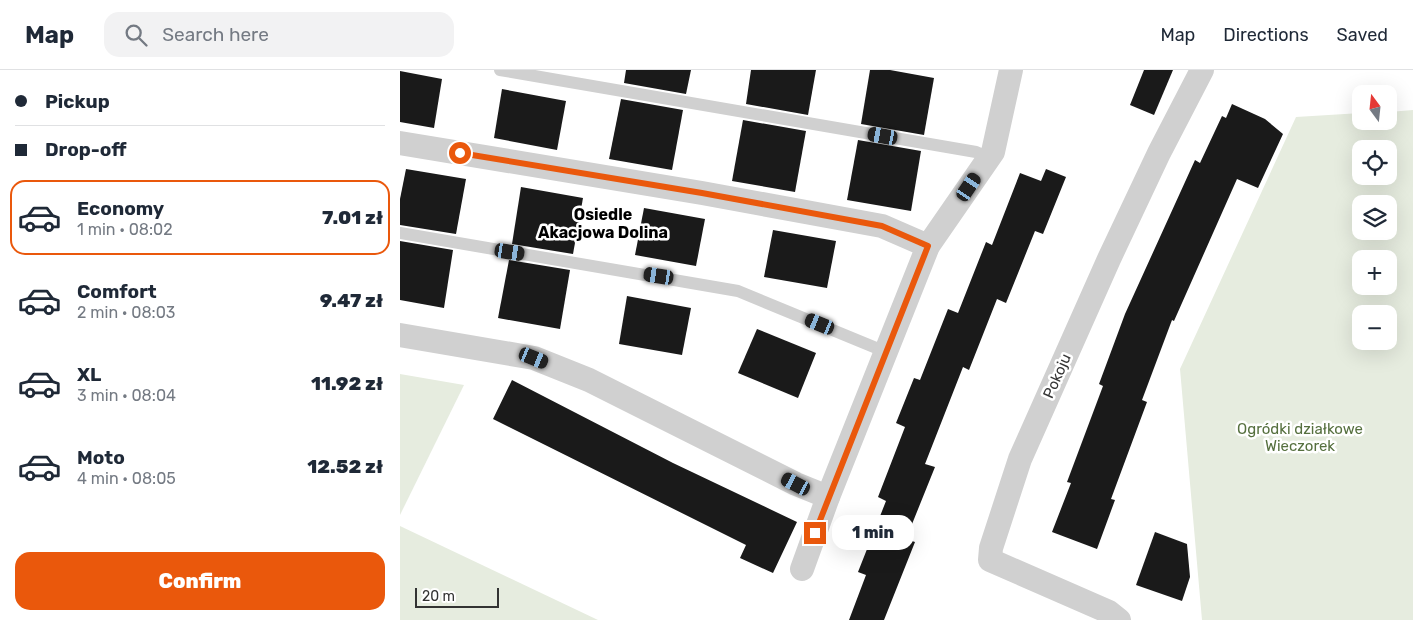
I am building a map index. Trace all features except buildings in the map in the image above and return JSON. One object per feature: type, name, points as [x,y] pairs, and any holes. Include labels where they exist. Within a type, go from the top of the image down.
[{"type":"street","points":[[802,568],[828,497],[928,246],[993,152],[1011,70]]},
{"type":"street","name":"Pokoju","points":[[1120,620],[1109,612],[990,560],[990,548],[1020,459],[1108,259],[1159,153],[1202,70]]},
{"type":"street","points":[[400,143],[692,191],[882,226],[928,246]]},
{"type":"street","points":[[400,335],[534,358],[589,380],[796,484],[828,497]]},
{"type":"lane","points":[[500,70],[966,150],[989,158]]},
{"type":"lane","points":[[400,233],[738,291],[886,352]]},
{"type":"green space","name":"Ogródki działkowe Wieczorek","points":[[1413,110],[1413,620],[1202,620],[1180,369],[1296,117],[1352,114],[1352,130],[1398,130],[1398,111]]},
{"type":"green space","points":[[400,374],[464,385],[400,515]]},
{"type":"green space","points":[[400,526],[598,620],[400,620]]},
{"type":"district","name":"Osiedle Akacjowa Dolina","points":[[603,223]]},
{"type":"route","points":[[460,153],[702,193],[882,226],[928,246],[815,533]]}]
